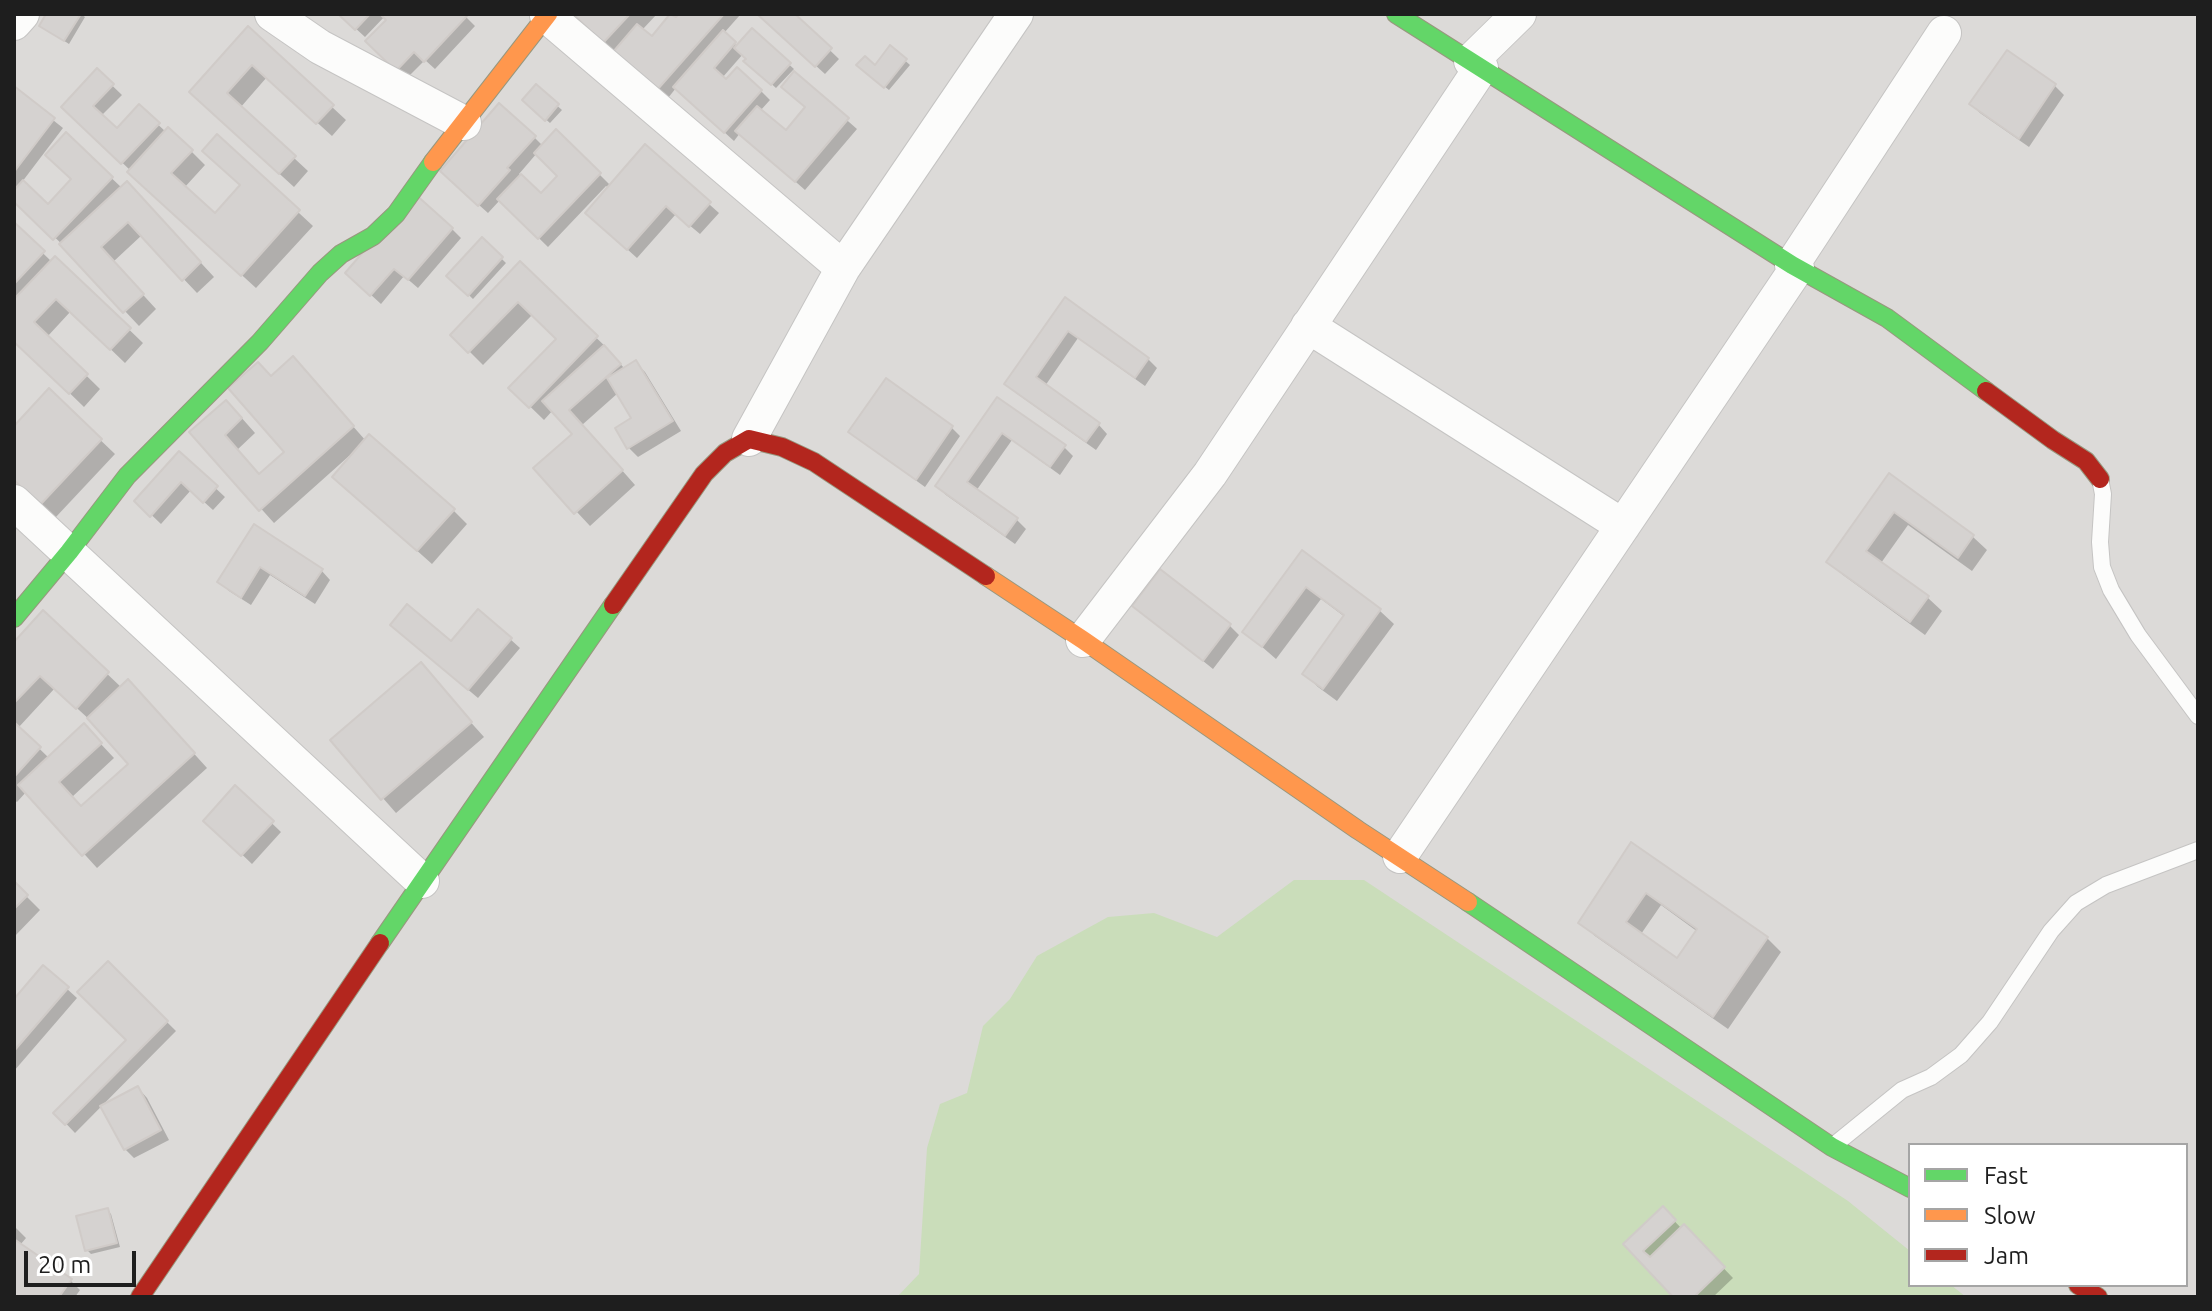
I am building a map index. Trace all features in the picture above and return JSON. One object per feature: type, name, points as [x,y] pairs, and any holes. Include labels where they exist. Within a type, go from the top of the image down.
[{"type":"street","points":[[14,23],[22,14]]},
{"type":"street","points":[[272,14],[320,47],[464,123]]},
{"type":"street","points":[[140,1297],[422,881],[704,474],[725,453],[749,439],[843,268],[1016,14]]},
{"type":"street","points":[[1396,14],[1794,267],[1887,318],[2086,461],[2100,479]]},
{"type":"street","points":[[1083,640],[1210,474],[1476,65],[1519,14]]},
{"type":"street","points":[[14,618],[127,476],[260,342],[295,298],[341,254],[373,236],[396,214],[421,177],[547,15],[843,268]]},
{"type":"street","points":[[1400,856],[1623,526],[1944,33]]},
{"type":"street","points":[[1308,326],[1623,526]]},
{"type":"street","points":[[749,439],[782,447],[814,462],[1083,640],[1358,830],[1832,1147],[1908,1187]]},
{"type":"street","points":[[14,502],[422,881]]},
{"type":"lane","points":[[2100,479],[2103,494],[2102,567],[2111,590],[2138,635],[2198,716]]},
{"type":"lane","points":[[1832,1147],[1902,1090],[1931,1077],[1961,1055],[1990,1022],[2051,931],[2076,903],[2106,885],[2198,850]]},
{"type":"shaded area","points":[[14,14],[2198,14],[2198,1297],[14,1297]]},
{"type":"green space","points":[[1294,880],[1364,880],[1848,1201],[1908,1249],[1908,1287],[1954,1287],[1966,1297],[897,1297],[919,1274],[927,1148],[940,1104],[967,1093],[983,1026],[1010,999],[1037,956],[1108,917],[1154,913],[1217,937]]},
{"type":"building","points":[[46,14],[81,14],[64,41],[39,26]]},
{"type":"building","points":[[338,14],[370,14],[355,30]]},
{"type":"building","points":[[380,14],[467,16],[424,62],[414,52],[396,71],[365,41],[386,20]]},
{"type":"building","points":[[576,14],[630,14],[603,43]]},
{"type":"building","points":[[670,14],[676,17],[679,14],[724,14],[657,90],[613,52],[637,24],[652,36]]},
{"type":"building","points":[[757,14],[795,14],[832,48],[815,67]]},
{"type":"building","points":[[248,26],[334,105],[316,124],[252,65],[227,93],[296,156],[279,174],[189,92]]},
{"type":"building","points":[[752,28],[791,63],[771,85],[743,61],[746,59],[734,48]]},
{"type":"building","points":[[723,30],[736,42],[714,68],[726,79],[737,67],[762,90],[724,133],[673,87]]},
{"type":"building","points":[[890,45],[907,59],[884,88],[856,65],[865,56],[875,65]]},
{"type":"building","points":[[2007,50],[2056,84],[2019,139],[1969,104]]},
{"type":"building","points":[[97,68],[114,84],[93,106],[117,128],[139,104],[160,123],[121,164],[61,107]]},
{"type":"building","points":[[794,71],[849,118],[795,182],[735,131],[757,106],[786,130],[805,107],[781,87]]},
{"type":"building","points":[[536,84],[559,104],[545,121],[522,100]]},
{"type":"building","points":[[14,86],[55,118],[14,172]]},
{"type":"building","points":[[499,103],[536,136],[478,206],[440,171]]},
{"type":"building","points":[[168,127],[193,150],[171,173],[215,213],[240,185],[202,151],[217,134],[300,210],[241,276],[127,172]]},
{"type":"building","points":[[556,129],[601,173],[538,239],[497,199],[521,174],[541,193],[557,176],[534,153]]},
{"type":"building","points":[[66,132],[113,177],[53,240],[14,202],[14,190],[23,180],[48,204],[71,179],[45,155]]},
{"type":"building","points":[[645,144],[711,202],[689,227],[666,206],[627,250],[585,213]]},
{"type":"building","points":[[127,181],[201,262],[182,281],[128,222],[101,247],[144,294],[123,313],[59,244]]},
{"type":"building","points":[[414,193],[453,228],[408,280],[394,269],[370,296],[345,273]]},
{"type":"building","points":[[14,222],[45,251],[14,284]]},
{"type":"building","points":[[482,237],[503,257],[468,296],[446,276]]},
{"type":"building","points":[[55,256],[131,328],[110,350],[56,299],[34,322],[88,374],[69,394],[14,342],[14,299]]},
{"type":"building","points":[[520,261],[598,336],[529,408],[508,388],[556,339],[518,302],[468,353],[450,335]]},
{"type":"building","points":[[1065,297],[1149,358],[1135,378],[1068,331],[1036,377],[1100,423],[1086,442],[1004,384]]},
{"type":"building","points":[[604,345],[621,364],[569,410],[623,470],[574,514],[533,468],[572,434],[542,401]]},
{"type":"building","points":[[293,356],[354,426],[259,511],[189,432],[226,400],[242,418],[225,435],[259,474],[284,452],[228,388],[258,362],[271,376]]},
{"type":"building","points":[[636,360],[673,421],[627,449],[615,428],[631,418],[607,378]]},
{"type":"building","points":[[886,378],[953,426],[916,480],[848,432]]},
{"type":"building","points":[[49,388],[102,439],[40,505],[14,480],[14,426]]},
{"type":"building","points":[[997,397],[1066,445],[1050,467],[1002,433],[967,482],[1018,518],[1005,536],[935,486]]},
{"type":"building","points":[[369,434],[455,509],[417,551],[332,477]]},
{"type":"building","points":[[179,451],[218,486],[203,503],[181,482],[150,517],[134,501]]},
{"type":"building","points":[[1889,473],[1974,535],[1958,558],[1894,512],[1866,551],[1929,596],[1910,622],[1826,562]]},
{"type":"building","points":[[254,524],[323,569],[305,596],[260,567],[241,598],[217,582]]},
{"type":"building","points":[[1302,550],[1381,609],[1323,689],[1302,674],[1344,615],[1306,587],[1262,647],[1242,632]]},
{"type":"building","points":[[1160,569],[1231,624],[1203,661],[1132,606]]},
{"type":"building","points":[[407,604],[451,641],[478,609],[512,638],[468,690],[390,625]]},
{"type":"building","points":[[43,610],[109,672],[76,709],[40,676],[14,703],[14,642]]},
{"type":"building","points":[[421,662],[472,722],[381,800],[330,740]]},
{"type":"building","points":[[128,679],[195,753],[82,856],[18,785],[84,723],[102,743],[59,782],[81,806],[128,764],[87,718]]},
{"type":"building","points":[[14,722],[41,747],[14,777]]},
{"type":"building","points":[[235,785],[274,821],[241,856],[203,821]]},
{"type":"building","points":[[1631,842],[1768,937],[1713,1017],[1578,923]],"holes":[[[1646,893],[1697,929],[1677,958],[1626,922]]]},
{"type":"building","points":[[14,881],[28,895],[14,909]]},
{"type":"building","points":[[108,961],[168,1021],[65,1125],[53,1113],[126,1040],[77,992]]},
{"type":"building","points":[[43,965],[69,987],[14,1051],[14,999]]},
{"type":"building","points":[[138,1086],[161,1130],[124,1150],[100,1106]]},
{"type":"building","points":[[1663,1206],[1676,1220],[1643,1251],[1650,1257],[1684,1224],[1725,1267],[1694,1297],[1673,1297],[1623,1244]]},
{"type":"building","points":[[108,1208],[117,1243],[85,1251],[76,1216]]},
{"type":"building","points":[[14,1239],[72,1279],[59,1297],[14,1297]]},
{"type":"traffic: fast","points":[[1396,14],[1792,265],[1887,318],[1986,391]]},
{"type":"traffic: fast","points":[[14,618],[127,476],[260,342],[320,273],[341,254],[373,236],[396,214],[433,162]]},
{"type":"traffic: fast","points":[[380,943],[613,605]]},
{"type":"traffic: fast","points":[[1468,902],[1832,1147],[1908,1187]]},
{"type":"traffic: slow","points":[[433,162],[548,14]]},
{"type":"traffic: slow","points":[[986,576],[1468,902]]},
{"type":"traffic: jam","points":[[1986,391],[2086,461],[2100,479]]},
{"type":"traffic: jam","points":[[613,605],[704,474],[725,453],[749,439],[782,447],[814,462],[986,576]]},
{"type":"traffic: jam","points":[[140,1297],[380,943]]},
{"type":"traffic: jam","points":[[2081,1287],[2098,1297]]}]
